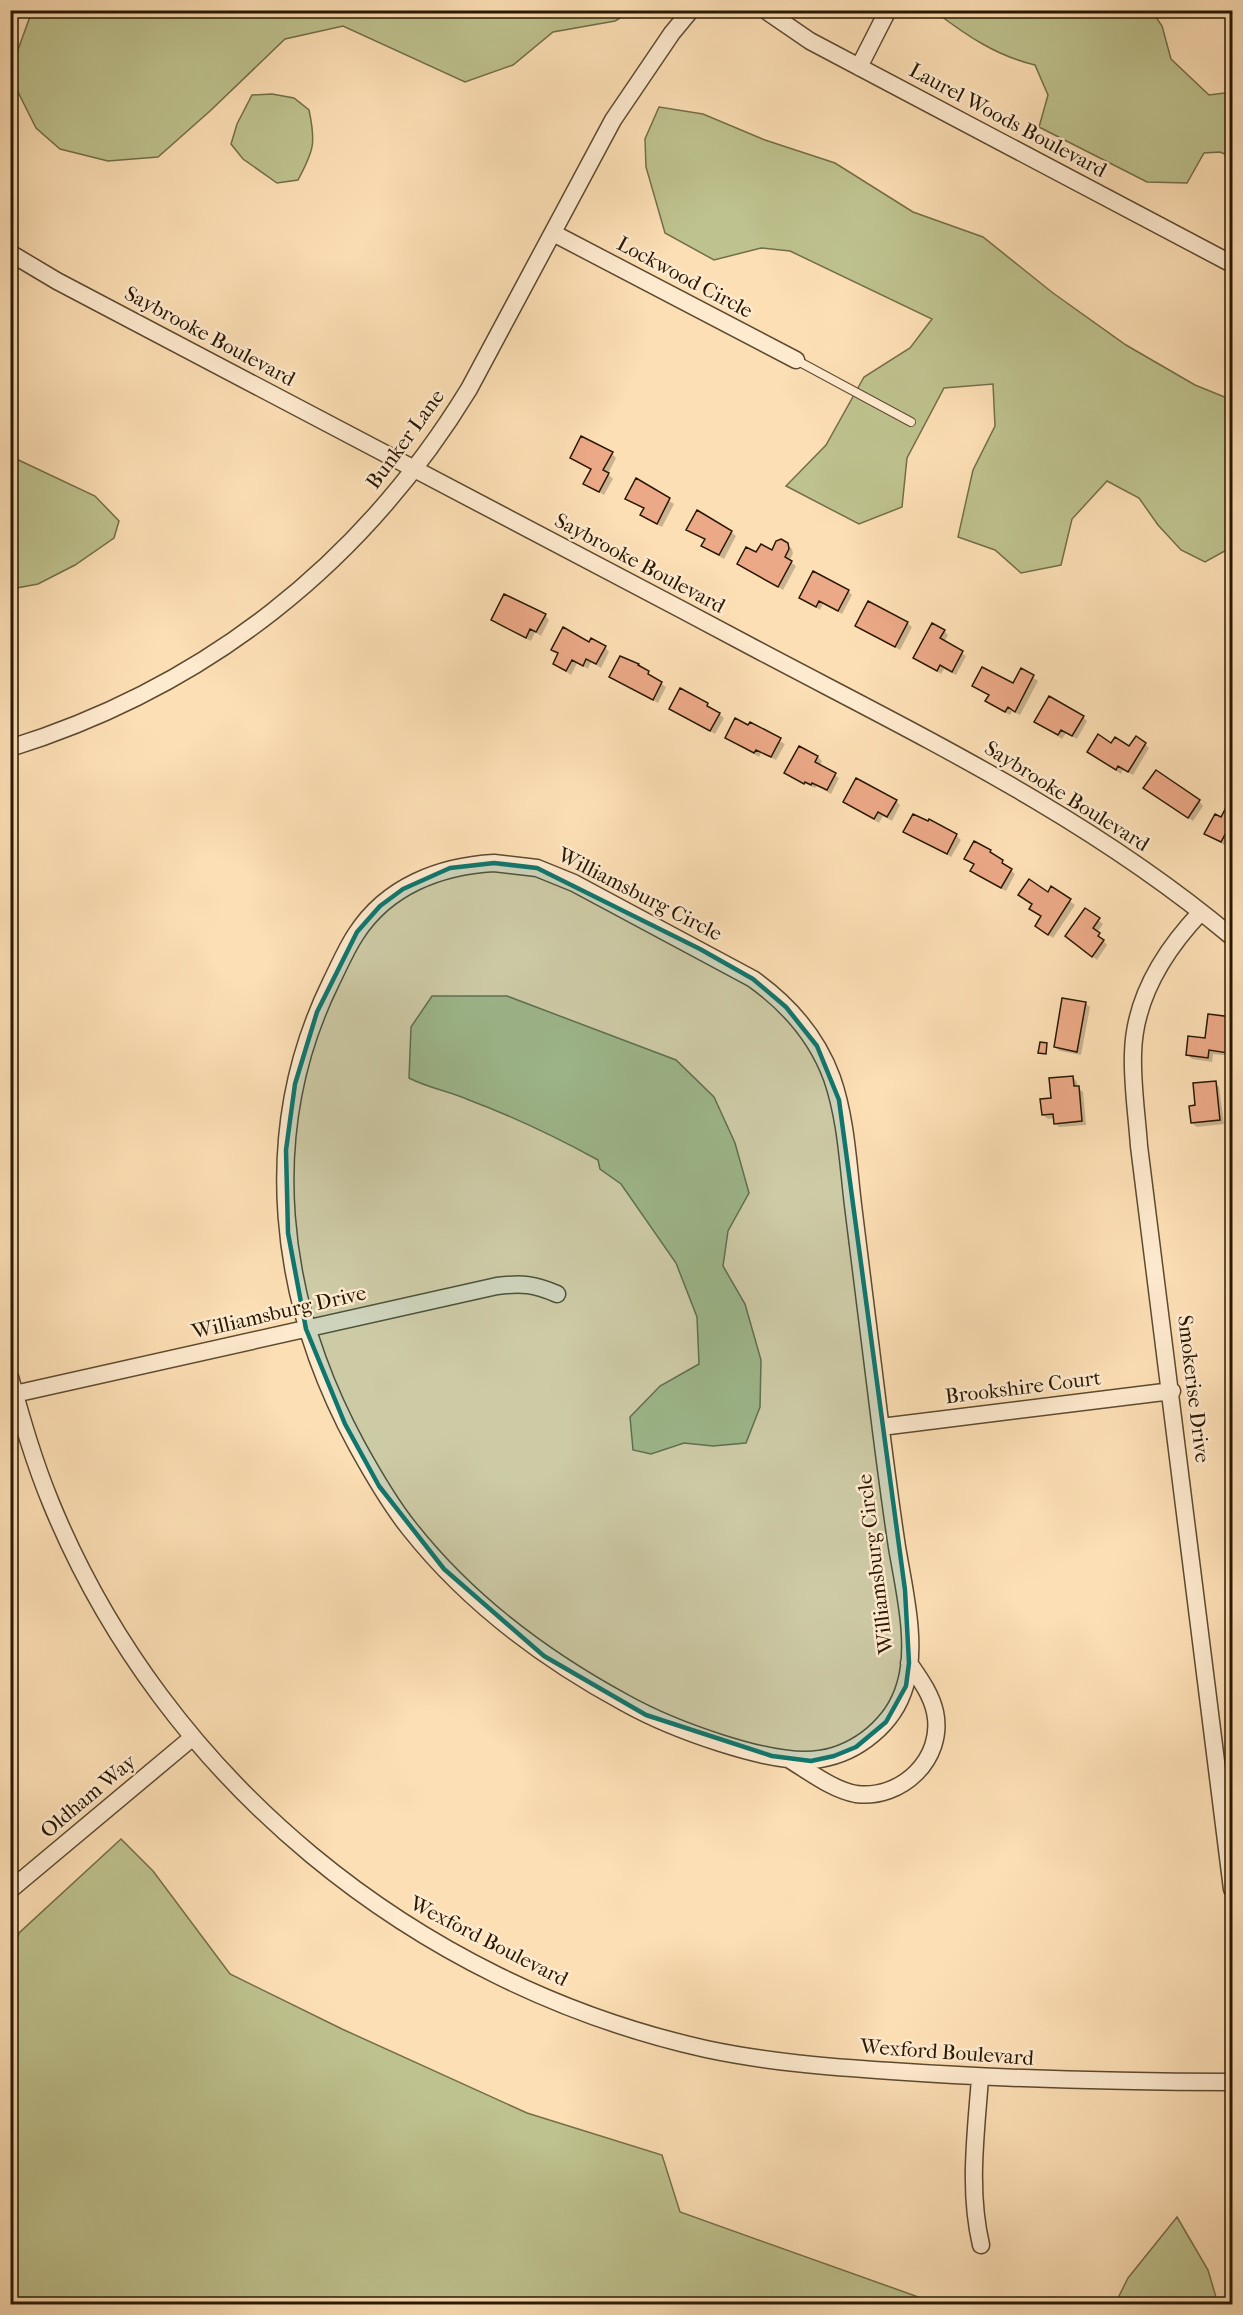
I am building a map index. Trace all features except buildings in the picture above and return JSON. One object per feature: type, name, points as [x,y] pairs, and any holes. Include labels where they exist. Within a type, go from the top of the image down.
[{"type":"street","name":"Bunker Lane","points":[[10,748],[103,714],[180,675],[237,639],[288,600],[338,556],[415,470],[469,389],[624,102],[672,33],[691,10]]},
{"type":"street","name":"Laurel Woods Boulevard","points":[[765,10],[810,41],[1233,264]]},
{"type":"street","points":[[859,67],[888,10]]},
{"type":"street","name":"Lockwood Circle","points":[[553,233],[796,360]]},
{"type":"street","name":"Saybrooke Boulevard","points":[[10,253],[1045,804],[1114,848],[1233,937]]},
{"type":"street","name":"Williamsburg Circle","points":[[494,863],[537,867],[574,883],[753,979],[786,1007],[817,1046],[830,1072],[839,1100],[881,1427],[904,1590],[909,1663],[906,1686],[886,1722],[856,1747],[834,1756],[811,1761],[789,1759],[722,1743],[646,1715],[567,1670],[516,1634],[444,1569],[415,1535],[379,1486],[345,1424],[306,1329],[288,1233],[284,1191],[289,1120],[295,1084],[316,1012],[350,944],[380,906],[403,889],[429,875],[465,864],[494,863]]},
{"type":"street","name":"Smokerise Drive","points":[[1201,912],[1167,952],[1149,985],[1136,1026],[1133,1054],[1139,1146],[1172,1391],[1233,1889]]},
{"type":"street","name":"Williamsburg Drive","points":[[12,1388],[306,1329],[497,1286],[522,1283],[557,1294]]},
{"type":"street","name":"Wexford Boulevard","points":[[12,1388],[28,1442],[51,1503],[89,1584],[142,1669],[193,1737],[248,1798],[275,1824],[374,1904],[440,1946],[550,2000],[598,2018],[651,2035],[756,2058],[813,2066],[980,2078],[1112,2082],[1233,2082]]},
{"type":"street","name":"Brookshire Court","points":[[881,1427],[1172,1391]]},
{"type":"street","points":[[789,1759],[827,1783],[853,1794],[873,1795],[893,1790],[916,1775],[932,1751],[937,1729],[926,1688],[909,1663]]},
{"type":"street","name":"Oldham Way","points":[[10,1890],[193,1737]]},
{"type":"street","points":[[980,2078],[973,2197],[975,2220],[981,2245]]},
{"type":"lane","points":[[796,360],[911,422]]},
{"type":"highlighted area","points":[[494,863],[537,868],[700,949],[753,979],[786,1007],[817,1046],[839,1100],[905,1590],[909,1663],[906,1686],[886,1722],[856,1747],[834,1756],[811,1761],[772,1756],[646,1715],[544,1656],[444,1569],[379,1486],[345,1424],[306,1329],[288,1233],[286,1150],[295,1084],[317,1012],[357,932],[380,906],[403,889],[450,868]]},
{"type":"green space","points":[[32,10],[632,11],[615,21],[553,32],[513,65],[465,82],[343,26],[285,39],[158,157],[108,161],[60,149],[36,128],[11,78],[11,69]]},
{"type":"green space","points":[[937,10],[1152,11],[1162,26],[1171,59],[1209,95],[1232,92],[1232,157],[1220,152],[1204,153],[1187,183],[1147,182],[1039,127],[1048,95],[1035,65],[983,44],[937,13]]},
{"type":"green space","points":[[272,94],[294,98],[309,110],[312,146],[298,180],[277,183],[243,159],[231,144],[237,124],[252,95]]},
{"type":"green space","points":[[659,107],[703,114],[765,140],[835,163],[913,212],[983,237],[1053,293],[1126,345],[1195,385],[1232,400],[1232,547],[1205,562],[1181,550],[1158,525],[1139,498],[1107,481],[1072,519],[1061,565],[1021,573],[995,550],[958,537],[973,470],[995,426],[993,384],[944,388],[907,458],[902,507],[859,524],[786,486],[826,445],[864,377],[910,348],[932,319],[790,251],[761,248],[714,260],[665,233],[646,167],[645,139]]},
{"type":"green space","points":[[10,456],[95,496],[119,521],[114,538],[75,565],[38,584],[11,589]]},
{"type":"green space","points":[[432,996],[507,996],[676,1060],[714,1097],[735,1143],[749,1193],[728,1231],[723,1266],[745,1304],[761,1360],[760,1407],[746,1443],[713,1446],[684,1443],[651,1454],[633,1450],[630,1417],[660,1386],[699,1364],[697,1317],[676,1263],[621,1184],[600,1169],[598,1160],[502,1113],[409,1078],[411,1027]]},
{"type":"green space","points":[[121,1839],[153,1871],[230,1974],[342,2029],[527,2113],[662,2155],[680,2212],[938,2304],[11,2304],[11,1962],[19,1933]]},
{"type":"green space","points":[[1177,2217],[1208,2270],[1218,2304],[1115,2304],[1128,2278]]}]
